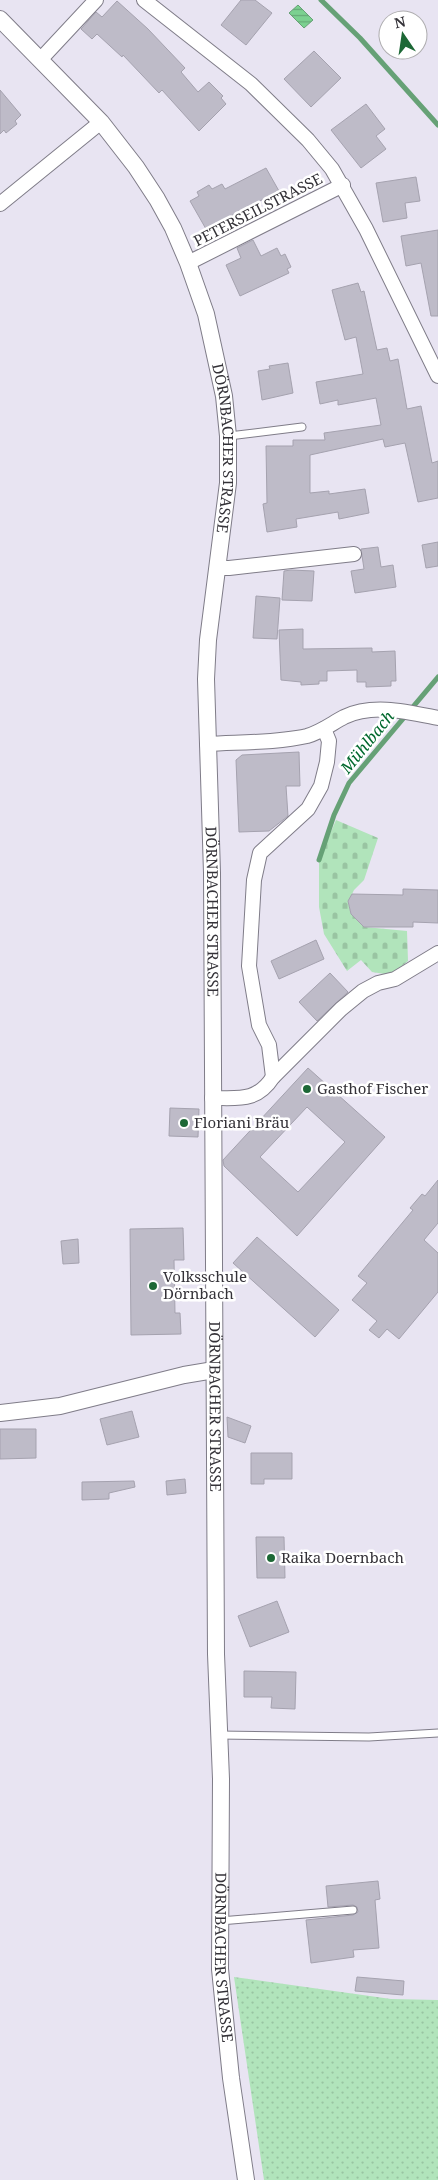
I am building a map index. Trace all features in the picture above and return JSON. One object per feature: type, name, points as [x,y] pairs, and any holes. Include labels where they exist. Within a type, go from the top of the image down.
[{"type":"street","points":[[40,60],[96,0]]},
{"type":"street","name":"PETERSEILSTRASSE","points":[[144,0],[251,84],[308,140],[343,185],[438,376]]},
{"type":"street","name":"DÖRNBACHER STRASSE","points":[[0,19],[101,122],[136,167],[157,199],[173,228],[188,263],[206,314],[217,355],[224,396],[228,436],[228,483],[208,640],[206,679],[212,873],[214,1370],[218,1735],[221,1788],[219,1921],[225,2027],[246,2180]]},
{"type":"street","points":[[0,204],[101,122]]},
{"type":"street","name":"PETERSEILSTRASSE","points":[[188,263],[343,185]]},
{"type":"street","points":[[217,568],[354,554]]},
{"type":"street","points":[[207,744],[306,736],[324,730],[354,713],[371,709],[393,710],[432,717]]},
{"type":"street","points":[[273,1076],[269,1045],[259,1025],[249,966],[254,880],[260,852],[308,809],[321,786],[327,762],[329,741],[324,730]]},
{"type":"street","points":[[212,1098],[251,1096],[265,1089],[273,1076],[341,1009],[363,991],[395,979],[438,953]]},
{"type":"street","points":[[0,1413],[60,1406],[184,1375],[214,1370]]},
{"type":"lane","points":[[228,436],[302,427]]},
{"type":"lane","points":[[218,1735],[369,1737],[438,1733]]},
{"type":"lane","points":[[219,1921],[353,1910]]},
{"type":"green space","points":[[336,820],[378,838],[364,880],[354,890],[348,902],[351,914],[365,927],[407,931],[408,961],[391,975],[372,972],[361,960],[347,971],[324,934],[319,907],[319,860]]},
{"type":"green space","points":[[234,1977],[391,1999],[438,2000],[438,2180],[264,2180]]},
{"type":"shaded area","points":[[298,5],[313,20],[304,28],[289,13]]},
{"type":"building","points":[[241,0],[255,0],[272,13],[246,45],[221,25]]},
{"type":"building","points":[[117,1],[148,29],[185,68],[181,72],[198,92],[209,82],[223,96],[221,98],[226,104],[199,131],[162,90],[159,93],[123,55],[122,57],[97,34],[92,39],[81,29],[96,12],[102,17]]},
{"type":"building","points":[[314,51],[341,78],[311,107],[284,79]]},
{"type":"building","points":[[0,90],[21,115],[15,121],[17,124],[6,133],[4,130],[0,134]]},
{"type":"building","points":[[366,104],[385,129],[376,136],[386,149],[361,168],[331,130]]},
{"type":"building","points":[[266,168],[279,191],[206,229],[190,201],[199,196],[197,192],[209,185],[212,189],[222,184],[225,189]]},
{"type":"building","points":[[416,177],[420,201],[405,203],[407,218],[383,222],[376,183]]},
{"type":"building","points":[[438,230],[438,316],[431,316],[421,263],[406,266],[401,236]]},
{"type":"building","points":[[253,240],[261,256],[277,248],[281,256],[285,254],[291,267],[287,269],[289,273],[240,296],[226,265],[241,258],[237,248]]},
{"type":"building","points":[[358,283],[361,292],[364,291],[377,350],[387,348],[390,361],[398,359],[407,409],[421,406],[432,463],[438,461],[438,498],[418,502],[405,443],[385,447],[383,439],[310,455],[310,493],[329,491],[329,494],[365,489],[369,513],[339,519],[338,512],[296,519],[297,527],[267,532],[263,504],[267,503],[266,446],[293,446],[293,440],[325,440],[324,433],[381,425],[376,398],[338,405],[338,400],[320,404],[316,382],[363,374],[356,337],[345,340],[332,290]]},
{"type":"building","points":[[288,363],[293,393],[262,400],[258,371],[270,369],[269,366]]},
{"type":"building","points":[[438,542],[438,566],[426,568],[422,545]]},
{"type":"building","points":[[378,547],[381,567],[393,565],[396,587],[355,593],[351,571],[364,569],[361,549]]},
{"type":"building","points":[[284,571],[314,571],[312,601],[282,600]]},
{"type":"building","points":[[256,596],[280,598],[277,639],[253,638]]},
{"type":"building","points":[[303,629],[303,649],[372,648],[372,652],[395,651],[396,681],[391,681],[391,686],[366,687],[366,682],[357,682],[357,670],[327,671],[327,681],[319,681],[319,684],[301,685],[301,682],[281,680],[279,630]]},
{"type":"building","points":[[299,752],[300,786],[286,786],[288,816],[269,831],[239,832],[236,760],[242,755]]},
{"type":"building","points":[[403,889],[438,890],[438,923],[413,922],[413,927],[364,927],[351,914],[348,901],[352,894],[403,895]]},
{"type":"building","points":[[316,940],[324,959],[279,979],[271,961]]},
{"type":"building","points":[[330,973],[348,992],[317,1021],[299,1002]]},
{"type":"building","points":[[308,1068],[385,1137],[297,1236],[224,1166],[223,1160]],"holes":[[[307,1107],[345,1142],[298,1192],[260,1157]]]},
{"type":"building","name":"Floriani Bräu","points":[[170,1108],[199,1109],[198,1137],[169,1136]]},
{"type":"building","points":[[438,1180],[438,1223],[424,1240],[438,1253],[438,1292],[399,1339],[387,1329],[379,1338],[369,1330],[377,1321],[352,1300],[367,1283],[358,1276],[413,1210],[410,1208],[422,1194],[425,1196]]},
{"type":"building","points":[[183,1228],[184,1260],[174,1260],[175,1313],[180,1313],[181,1334],[131,1335],[130,1229]]},
{"type":"building","points":[[257,1237],[339,1310],[315,1337],[233,1263]]},
{"type":"building","points":[[78,1239],[79,1263],[63,1264],[61,1241]]},
{"type":"building","points":[[132,1411],[139,1437],[107,1445],[100,1419]]},
{"type":"building","points":[[227,1417],[251,1426],[245,1443],[228,1437]]},
{"type":"building","points":[[0,1429],[36,1429],[36,1458],[0,1459]]},
{"type":"building","points":[[251,1453],[292,1453],[292,1479],[264,1479],[264,1484],[251,1484]]},
{"type":"building","points":[[185,1479],[186,1493],[167,1495],[166,1481]]},
{"type":"building","points":[[134,1481],[135,1487],[109,1493],[109,1499],[82,1500],[82,1482]]},
{"type":"building","name":"Raika Doernbach","points":[[256,1537],[284,1537],[285,1578],[257,1578]]},
{"type":"building","points":[[277,1601],[289,1632],[250,1647],[238,1616]]},
{"type":"building","points":[[244,1671],[296,1672],[295,1709],[271,1708],[272,1697],[244,1697]]},
{"type":"building","points":[[378,1881],[380,1899],[375,1900],[379,1948],[353,1950],[354,1957],[311,1963],[306,1920],[353,1915],[358,1912],[357,1907],[353,1905],[328,1907],[326,1886]]},
{"type":"building","points":[[357,1977],[404,1981],[403,1995],[355,1991]]},
{"type":"waterway","name":"Mühlbach","points":[[321,0],[360,38],[438,125]]},
{"type":"waterway","name":"Mühlbach","points":[[319,860],[334,815],[349,783],[438,677]]},
{"type":"place","name":"Gasthof Fischer","points":[[307,1089]]},
{"type":"place","name":"Floriani Bräu","points":[[184,1123]]},
{"type":"place","name":"Volksschule Dörnbach","points":[[153,1286]]},
{"type":"place","name":"Raika Doernbach","points":[[271,1558]]}]
